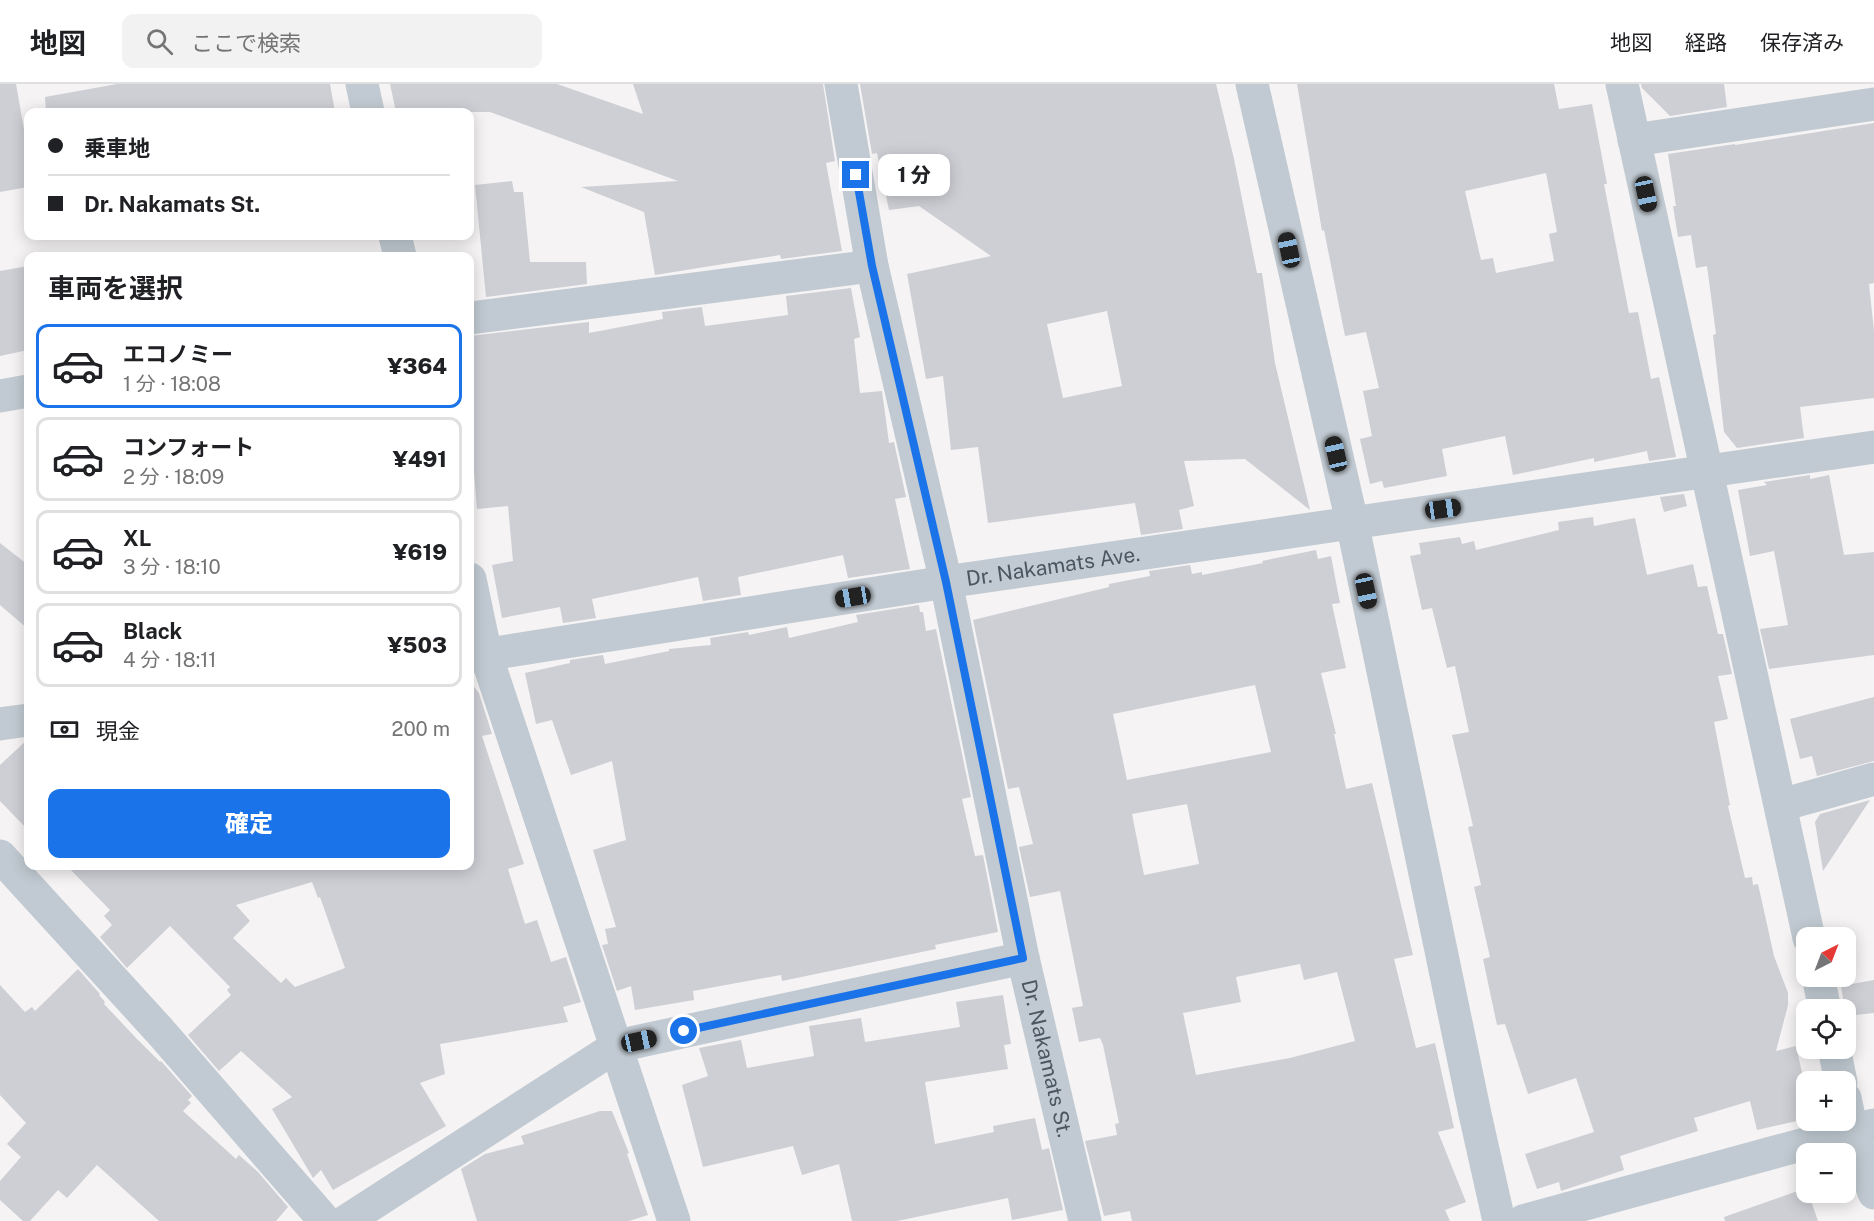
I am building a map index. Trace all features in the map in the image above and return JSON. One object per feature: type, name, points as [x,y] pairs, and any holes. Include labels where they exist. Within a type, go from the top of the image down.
[{"type":"street","points":[[362,84],[367,108]]},
{"type":"street","name":"Dr. Nakamats St.","points":[[840,84],[872,266],[946,582],[1023,958],[1085,1221]]},
{"type":"street","points":[[1252,84],[1352,522],[1499,1221]]},
{"type":"street","points":[[1622,84],[1807,927]]},
{"type":"street","points":[[1634,140],[1874,104]]},
{"type":"street","points":[[474,317],[872,266]]},
{"type":"street","points":[[0,396],[24,392]]},
{"type":"street","name":"Dr. Nakamats Ave.","points":[[478,656],[946,582],[1874,447]]},
{"type":"street","points":[[474,618],[478,656],[616,1046],[674,1221]]},
{"type":"street","points":[[0,724],[24,721]]},
{"type":"street","points":[[1780,805],[1874,779]]},
{"type":"street","points":[[0,856],[159,1030],[325,1221]]},
{"type":"street","points":[[346,1221],[616,1046],[1023,958]]},
{"type":"street","points":[[1523,1221],[1863,1128],[1874,1193]]},
{"type":"building","points":[[0,84],[16,84],[24,129],[24,188],[0,192]]},
{"type":"building","points":[[117,84],[330,84],[334,108],[46,108],[45,97]]},
{"type":"building","points":[[390,84],[557,84],[643,114],[633,84],[823,84],[835,161],[826,163],[842,251],[781,259],[780,255],[655,275],[644,212],[581,187],[678,181],[490,112],[474,112],[474,108],[395,108]]},
{"type":"building","points":[[860,84],[1216,84],[1257,273],[1262,273],[1275,363],[1310,510],[1245,459],[1184,461],[1194,506],[1179,510],[1183,529],[1141,535],[1135,503],[988,523],[978,447],[951,450],[943,376],[926,379],[907,274],[991,256],[919,206],[889,210],[877,153],[872,154]],"holes":[[[1107,311],[1122,386],[1063,398],[1047,324]]]},
{"type":"building","points":[[1297,84],[1554,84],[1559,109],[1592,104],[1607,184],[1604,184],[1629,313],[1638,312],[1651,379],[1659,377],[1676,457],[1649,461],[1647,451],[1594,462],[1594,458],[1513,475],[1505,436],[1442,449],[1447,476],[1384,488],[1382,481],[1370,484],[1360,439],[1372,436],[1363,391],[1379,388],[1366,332],[1345,336],[1324,230],[1322,231]],"holes":[[[1546,173],[1557,232],[1549,234],[1554,261],[1496,273],[1493,258],[1481,260],[1465,191]]]},
{"type":"building","points":[[1641,84],[1724,84],[1727,107],[1670,116],[1642,88]]},
{"type":"building","points":[[1874,123],[1874,283],[1869,284],[1874,331],[1874,398],[1800,407],[1804,438],[1737,448],[1724,432],[1713,335],[1716,334],[1707,266],[1696,268],[1691,235],[1678,237],[1668,154]]},
{"type":"building","points":[[512,181],[514,192],[523,192],[530,262],[586,262],[587,284],[486,297],[475,185]]},
{"type":"building","points":[[24,267],[24,351],[0,356],[0,271]]},
{"type":"building","points":[[851,288],[860,337],[854,339],[860,393],[882,391],[889,443],[894,442],[906,497],[895,499],[910,569],[848,578],[843,555],[738,577],[741,595],[703,601],[698,577],[592,599],[596,618],[563,623],[560,607],[502,618],[492,565],[513,561],[508,506],[477,509],[474,472],[474,336],[589,322],[589,333],[663,319],[662,312],[702,307],[705,326],[788,315],[786,296]]},
{"type":"building","points":[[1810,475],[1810,479],[1829,475],[1844,555],[1874,552],[1874,655],[1769,669],[1760,629],[1788,625],[1774,551],[1750,556],[1738,490],[1767,485],[1764,482]]},
{"type":"building","points":[[1684,494],[1687,506],[1664,512],[1660,497]]},
{"type":"building","points":[[1593,517],[1594,526],[1635,518],[1647,575],[1693,564],[1698,587],[1707,586],[1718,634],[1723,634],[1732,674],[1718,676],[1728,719],[1714,722],[1730,805],[1728,806],[1745,878],[1752,877],[1753,885],[1758,884],[1774,956],[1788,993],[1788,1005],[1776,1051],[1796,1046],[1796,1059],[1799,1059],[1802,1071],[1796,1071],[1796,1121],[1757,1130],[1750,1101],[1694,1118],[1698,1131],[1620,1156],[1624,1170],[1561,1191],[1559,1182],[1537,1189],[1525,1154],[1594,1132],[1576,1078],[1528,1094],[1505,1024],[1497,1025],[1483,959],[1490,957],[1474,887],[1481,885],[1468,827],[1473,826],[1452,735],[1469,732],[1455,666],[1447,668],[1432,608],[1422,610],[1410,556],[1421,554],[1419,543],[1460,537],[1462,544],[1474,541],[1476,550],[1559,530],[1558,522]]},
{"type":"building","points":[[0,543],[24,562],[24,626],[0,605]]},
{"type":"building","points":[[1316,550],[1318,559],[1331,556],[1340,603],[1332,604],[1346,668],[1321,673],[1336,734],[1334,734],[1346,789],[1372,783],[1413,955],[1394,959],[1416,1048],[1435,1043],[1454,1128],[1438,1132],[1466,1202],[1445,1210],[1450,1221],[1132,1221],[1130,1211],[1104,1216],[1085,1141],[1117,1135],[1115,1124],[1119,1123],[1103,1045],[1100,1038],[1079,1042],[1072,1008],[1083,1006],[1060,891],[1030,897],[1019,847],[1033,844],[1019,787],[1008,789],[973,620],[1109,587],[1109,584],[1150,576],[1149,571],[1190,565],[1192,574],[1202,572],[1202,575],[1263,563],[1262,561]],"holes":[[[1255,685],[1271,752],[1127,780],[1113,714]],[[1187,804],[1199,864],[1144,875],[1132,814]],[[1300,964],[1304,980],[1337,972],[1355,1041],[1290,1058],[1196,1075],[1183,1013],[1241,1002],[1236,977]]]},
{"type":"building","points":[[919,605],[920,612],[923,612],[926,631],[936,629],[971,797],[962,799],[975,856],[983,855],[998,932],[935,945],[936,949],[782,981],[781,975],[693,991],[694,1000],[635,1010],[631,986],[617,991],[602,945],[608,944],[605,929],[616,927],[593,850],[626,840],[612,761],[571,775],[552,720],[536,724],[525,673],[570,663],[570,660],[603,655],[605,664],[669,651],[669,649],[711,645],[710,638],[748,632],[749,635],[787,627],[789,638],[858,622],[856,615]]},
{"type":"building","points":[[474,687],[479,693],[492,734],[482,736],[524,864],[508,869],[525,924],[537,920],[551,962],[566,957],[581,1002],[563,1007],[568,1022],[440,1044],[445,1074],[420,1083],[446,1126],[333,1190],[321,1170],[313,1178],[272,1109],[292,1097],[241,1051],[219,1071],[188,1035],[231,995],[227,990],[230,987],[170,926],[127,968],[100,937],[112,925],[104,916],[110,910],[71,870],[474,870]],"holes":[[[312,882],[318,898],[320,897],[345,968],[295,987],[286,978],[281,983],[233,938],[250,921],[236,905]]]},
{"type":"building","points":[[1874,697],[1874,761],[1817,776],[1812,756],[1800,759],[1790,719]]},
{"type":"building","points":[[24,743],[24,826],[0,801],[0,765]]},
{"type":"building","points":[[1870,800],[1823,871],[1815,822],[1820,814]]},
{"type":"building","points":[[78,969],[100,994],[104,1004],[192,1096],[188,1100],[191,1103],[183,1111],[236,1159],[239,1155],[258,1172],[288,1207],[276,1221],[159,1221],[97,1165],[67,1198],[58,1190],[30,1221],[23,1221],[0,1200],[0,1181],[21,1157],[7,1144],[26,1123],[0,1095],[0,985],[25,1012],[32,1007],[35,1011]]},
{"type":"building","points":[[1874,980],[1874,1013],[1856,1015],[1856,999],[1843,999],[1841,987],[1856,987],[1856,983]]},
{"type":"building","points":[[1003,995],[1011,1044],[1004,1045],[1008,1069],[925,1082],[935,1144],[994,1132],[993,1126],[1035,1118],[1042,1150],[1049,1148],[1063,1210],[1012,1220],[1008,1198],[897,1221],[852,1221],[839,1164],[802,1175],[793,1146],[703,1167],[682,1085],[708,1076],[699,1048],[741,1040],[747,1068],[814,1056],[809,1026],[861,1018],[865,1042],[960,1027],[956,1002]]},
{"type":"building","points":[[600,1111],[612,1111],[629,1153],[627,1154],[648,1215],[629,1221],[477,1221],[461,1169],[485,1154],[524,1144],[521,1136]]},
{"type":"building","points":[[1796,1192],[1796,1203],[1812,1203],[1818,1221],[1725,1221],[1724,1217]]},
{"type":"route","points":[[684,1031],[1023,958],[946,582],[872,266],[856,175]]}]
